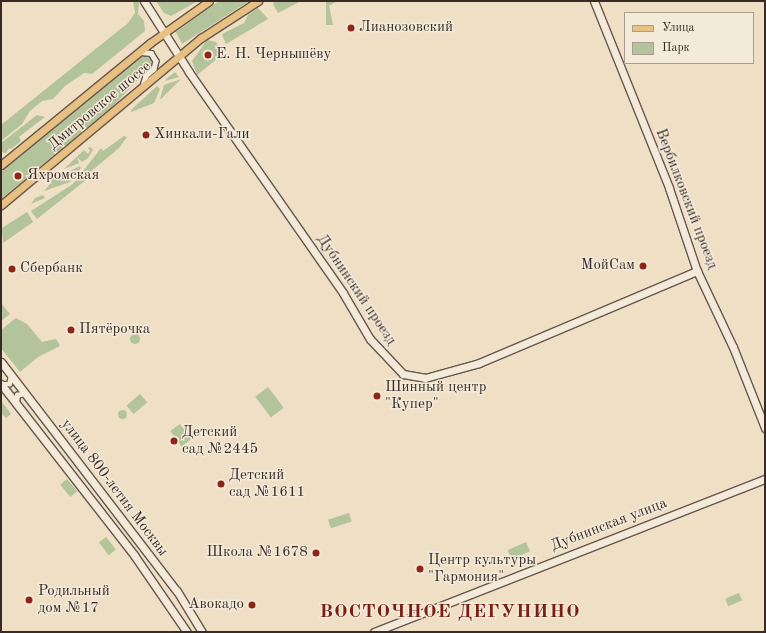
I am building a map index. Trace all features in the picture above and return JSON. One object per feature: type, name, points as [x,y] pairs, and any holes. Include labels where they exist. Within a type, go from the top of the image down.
[{"type":"main road","name":"Дмитровское шоссе","points":[[1,165],[138,53],[209,1]]},
{"type":"main road","name":"Дмитровское шоссе","points":[[1,205],[212,29],[258,1]]},
{"type":"street","points":[[144,1],[179,56]]},
{"type":"street","name":"Вербилковский проезд","points":[[594,1],[669,188],[697,271],[734,347],[765,428]]},
{"type":"street","points":[[138,53],[148,51],[156,61],[154,68],[146,76],[143,86]]},
{"type":"street","name":"Дубнинский проезд","points":[[179,56],[302,232],[370,339],[397,370],[409,376],[416,378],[436,376],[479,363],[697,271]]},
{"type":"street","name":"улица 800-летия Москвы","points":[[1,362],[177,591],[202,632]]},
{"type":"street","points":[[1,384],[9,384],[11,375]]},
{"type":"street","name":"улица 800-летия Москвы","points":[[1,384],[134,555],[187,632]]},
{"type":"street","points":[[16,403],[18,394],[26,394]]},
{"type":"street","name":"Дубнинская улица","points":[[374,632],[765,479]]},
{"type":"green space","points":[[133,1],[139,2],[138,14],[144,21],[145,31],[92,74],[84,73],[65,86],[53,99],[42,101],[30,111],[22,124],[1,141],[1,125],[128,23],[135,13]]},
{"type":"green space","points":[[156,1],[198,1],[171,16],[164,13]]},
{"type":"green space","points":[[219,1],[249,1],[182,44],[176,32]]},
{"type":"green space","points":[[275,1],[301,1],[278,13],[273,4]]},
{"type":"green space","points":[[326,1],[337,1],[329,6],[333,25],[326,25]]},
{"type":"green space","points":[[258,8],[268,19],[226,44],[222,35],[244,23],[248,15]]},
{"type":"green space","points":[[207,40],[216,42],[223,54],[197,75],[192,61]]},
{"type":"green space","points":[[141,55],[151,57],[152,65],[114,105],[1,199],[1,172]]},
{"type":"green space","points":[[175,72],[179,77],[165,81],[166,79]]},
{"type":"green space","points":[[181,79],[161,99],[160,99],[164,85]]},
{"type":"green space","points":[[157,86],[160,89],[154,103],[131,112],[131,110]]},
{"type":"green space","points":[[37,115],[45,117],[19,137],[21,141],[11,149],[9,148],[6,153],[1,152],[1,143]]},
{"type":"green space","points":[[124,136],[127,137],[119,148],[89,173],[91,176],[37,219],[31,211],[73,184],[101,148],[103,151]]},
{"type":"green space","points":[[91,147],[93,150],[88,158],[82,162],[77,157],[79,163],[64,169],[84,150],[88,154],[90,151],[88,148]]},
{"type":"green space","points":[[80,166],[81,168],[70,182],[44,191],[50,184],[48,182]]},
{"type":"green space","points":[[43,195],[45,198],[31,204],[35,198]]},
{"type":"green space","points":[[27,212],[33,222],[3,243],[2,228]]},
{"type":"green space","points":[[1,303],[10,314],[1,321]]},
{"type":"green space","points":[[16,318],[27,324],[42,342],[56,339],[60,346],[38,357],[20,372],[1,348],[1,330]]},
{"type":"green space","points":[[133,334],[137,334],[139,335],[139,343],[133,344],[130,341],[130,337]]},
{"type":"green space","points":[[268,387],[284,408],[271,417],[255,397]]},
{"type":"green space","points":[[140,394],[147,402],[134,414],[126,406]]},
{"type":"green space","points":[[2,402],[11,414],[6,418],[1,413]]},
{"type":"green space","points":[[122,409],[127,414],[122,419],[117,414]]},
{"type":"green space","points":[[180,424],[191,439],[181,446],[170,431]]},
{"type":"green space","points":[[67,479],[77,491],[70,497],[60,485]]},
{"type":"green space","points":[[349,513],[352,522],[331,528],[328,520]]},
{"type":"green space","points":[[106,537],[116,550],[109,555],[99,543]]},
{"type":"green space","points":[[526,542],[530,551],[512,559],[508,550]]},
{"type":"green space","points":[[739,593],[742,600],[728,606],[725,599]]},
{"type":"place","name":"Лианозовский","points":[[351,28]]},
{"type":"place","name":"Е. Н. Чернышёву","points":[[208,55]]},
{"type":"place","name":"Хинкали-Гали","points":[[146,135]]},
{"type":"place","name":"Яхромская","points":[[18,176]]},
{"type":"place","name":"МойСам","points":[[643,266]]},
{"type":"place","name":"Сбербанк","points":[[12,269]]},
{"type":"place","name":"Пятёрочка","points":[[71,330]]},
{"type":"place","name":"Шинный центр \"Купер\"","points":[[377,396]]},
{"type":"place","name":"Детский сад №2445","points":[[174,441]]},
{"type":"place","name":"Детский сад №1611","points":[[221,484]]},
{"type":"place","name":"Школа №1678","points":[[316,553]]},
{"type":"place","name":"Центр культуры \"Гармония\"","points":[[420,569]]},
{"type":"place","name":"Родильный дом №17","points":[[29,600]]},
{"type":"place","name":"Авокадо","points":[[252,605]]},
{"type":"district","name":"ВОСТОЧНОЕ ДЕГУНИНО","points":[[450,613]]}]
